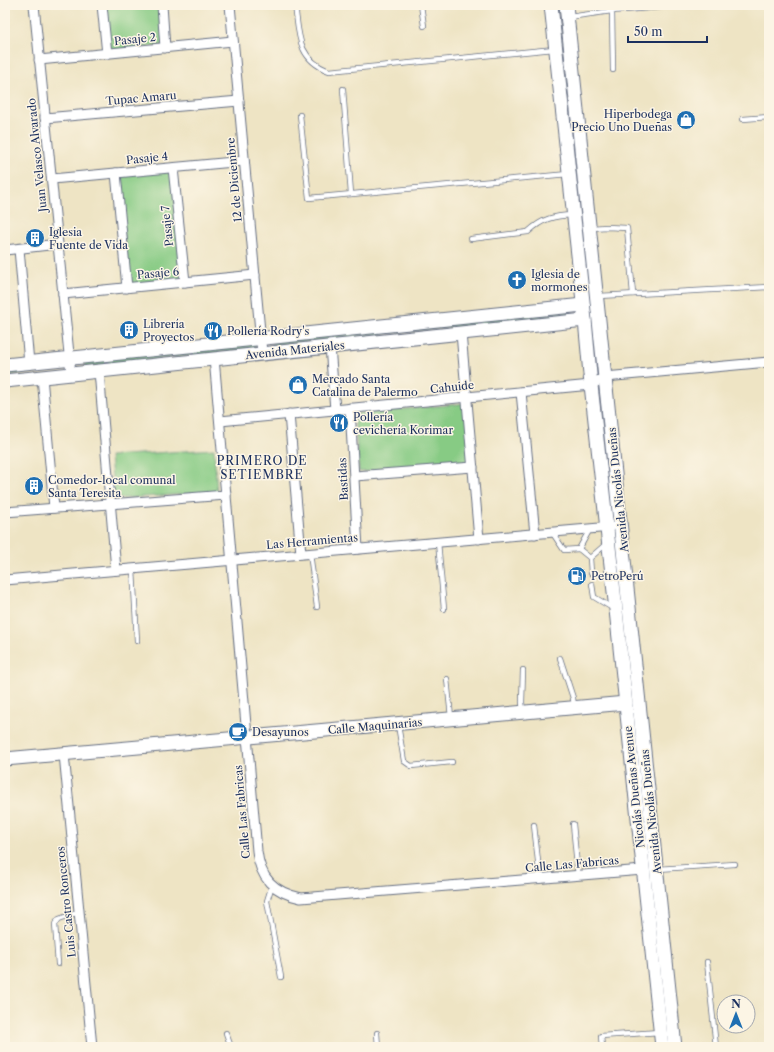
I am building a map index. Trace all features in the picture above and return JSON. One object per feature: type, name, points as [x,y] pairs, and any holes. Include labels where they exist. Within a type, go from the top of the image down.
[{"type":"main road","name":"Avenida Nicolás Dueñas","points":[[549,5],[584,306],[607,528]]},
{"type":"main road","name":"Avenida Nicolás Dueñas","points":[[567,11],[675,1047]]},
{"type":"main road","name":"Avenida Materiales","points":[[5,365],[584,306]]},
{"type":"main road","name":"Avenida Materiales","points":[[5,381],[585,320]]},
{"type":"main road","name":"Nicolás Dueñas Avenue","points":[[607,528],[660,1041]]},
{"type":"main road","points":[[617,614],[631,617]]},
{"type":"main road","name":"Calle Maquinarias","points":[[5,759],[626,703]]},
{"type":"street","name":"Juan Velasco Alvarado","points":[[34,5],[71,374]]},
{"type":"street","points":[[102,5],[107,54]]},
{"type":"street","points":[[162,5],[166,48]]},
{"type":"street","name":"12 de Diciembre","points":[[230,5],[262,353]]},
{"type":"street","name":"Pasaje 2","points":[[39,60],[233,41]]},
{"type":"street","name":"Tupac Amaru","points":[[45,118],[239,101]]},
{"type":"street","name":"Pasaje 4","points":[[52,180],[244,161]]},
{"type":"street","name":"Pasaje 7","points":[[174,168],[185,282]]},
{"type":"street","points":[[116,173],[127,288]]},
{"type":"street","points":[[5,250],[58,244]]},
{"type":"street","points":[[18,249],[29,363]]},
{"type":"street","name":"Pasaje 6","points":[[63,294],[255,275]]},
{"type":"street","points":[[461,333],[479,539]]},
{"type":"street","points":[[330,346],[335,410]]},
{"type":"street","name":"Calle Las Fabricas","points":[[214,358],[258,861],[261,870],[272,885],[280,891],[301,898],[643,870]]},
{"type":"street","points":[[591,385],[605,377],[769,362]]},
{"type":"street","points":[[99,371],[116,570]]},
{"type":"street","points":[[42,377],[54,508]]},
{"type":"street","name":"Cahuide","points":[[220,421],[591,385]]},
{"type":"street","points":[[521,392],[535,534]]},
{"type":"street","name":"Bastidas","points":[[350,408],[358,549]]},
{"type":"street","points":[[289,414],[306,554]]},
{"type":"street","points":[[355,476],[473,467]]},
{"type":"street","points":[[5,512],[226,495]]},
{"type":"street","name":"Las Herramientas","points":[[5,580],[621,526]]},
{"type":"street","name":"Luis Castro Ronceros","points":[[64,754],[92,1047]]},
{"type":"lane","points":[[295,5],[304,53],[321,68],[329,70],[555,49]]},
{"type":"lane","points":[[421,5],[424,26]]},
{"type":"lane","points":[[612,5],[613,70]]},
{"type":"lane","points":[[567,11],[612,12],[687,5]]},
{"type":"lane","points":[[343,89],[351,194]]},
{"type":"lane","points":[[300,114],[309,198],[568,174]]},
{"type":"lane","points":[[743,119],[769,117]]},
{"type":"lane","points":[[471,239],[528,232],[535,226],[551,217],[573,215]]},
{"type":"lane","points":[[590,228],[627,228],[633,294]]},
{"type":"lane","points":[[597,297],[769,287]]},
{"type":"lane","points":[[579,549],[590,529]]},
{"type":"lane","points":[[552,532],[564,550],[579,549],[590,558],[591,573]]},
{"type":"lane","points":[[438,542],[444,609]]},
{"type":"lane","points":[[590,558],[609,542]]},
{"type":"lane","points":[[306,554],[317,608]]},
{"type":"lane","points":[[133,569],[137,641]]},
{"type":"lane","points":[[592,584],[594,597],[617,614]]},
{"type":"lane","points":[[560,658],[573,698],[574,708]]},
{"type":"lane","points":[[523,670],[523,713]]},
{"type":"lane","points":[[447,679],[451,719]]},
{"type":"lane","points":[[398,724],[399,740],[404,761],[411,766],[452,762]]},
{"type":"lane","points":[[534,824],[540,879]]},
{"type":"lane","points":[[573,824],[578,876]]},
{"type":"lane","points":[[656,869],[735,864]]},
{"type":"lane","points":[[272,885],[267,902],[281,977]]},
{"type":"lane","points":[[58,964],[55,924],[59,919],[79,912]]},
{"type":"lane","points":[[707,962],[716,1047]]},
{"type":"lane","points":[[226,1033],[231,1047]]},
{"type":"lane","points":[[377,1033],[378,1047]]},
{"type":"lane","points":[[602,1047],[601,1036],[660,1041]]},
{"type":"green space","points":[[105,5],[160,5],[163,45],[110,51]]},
{"type":"green space","points":[[172,170],[183,280],[130,285],[117,175]]},
{"type":"green space","points":[[571,308],[573,315],[273,345],[273,337]]},
{"type":"green space","points":[[254,338],[255,348],[86,367],[83,357]]},
{"type":"green space","points":[[66,360],[67,368],[5,375],[5,366]]},
{"type":"green space","points":[[468,403],[474,465],[359,472],[354,414]]},
{"type":"green space","points":[[214,449],[217,492],[114,499],[110,456]]},
{"type":"place","name":"Hiperbodega Precio Uno Dueñas","points":[[686,120]]},
{"type":"place","name":"Iglesia Fuente de Vida","points":[[35,238]]},
{"type":"place","name":"Iglesia de mormones","points":[[517,280]]},
{"type":"place","name":"Librería Proyectos","points":[[129,330]]},
{"type":"place","name":"Pollería Rodry's","points":[[213,331]]},
{"type":"place","name":"Mercado Santa Catalina de Palermo","points":[[298,385]]},
{"type":"place","name":"Pollería cevichería Korimar","points":[[339,423]]},
{"type":"place","name":"Comedor-local comunal Santa Teresita","points":[[34,486]]},
{"type":"place","name":"PetroPerú","points":[[577,576]]},
{"type":"place","name":"Desayunos","points":[[238,732]]},
{"type":"district","name":"PRIMERO DE SETIEMBRE","points":[[262,468]]}]
